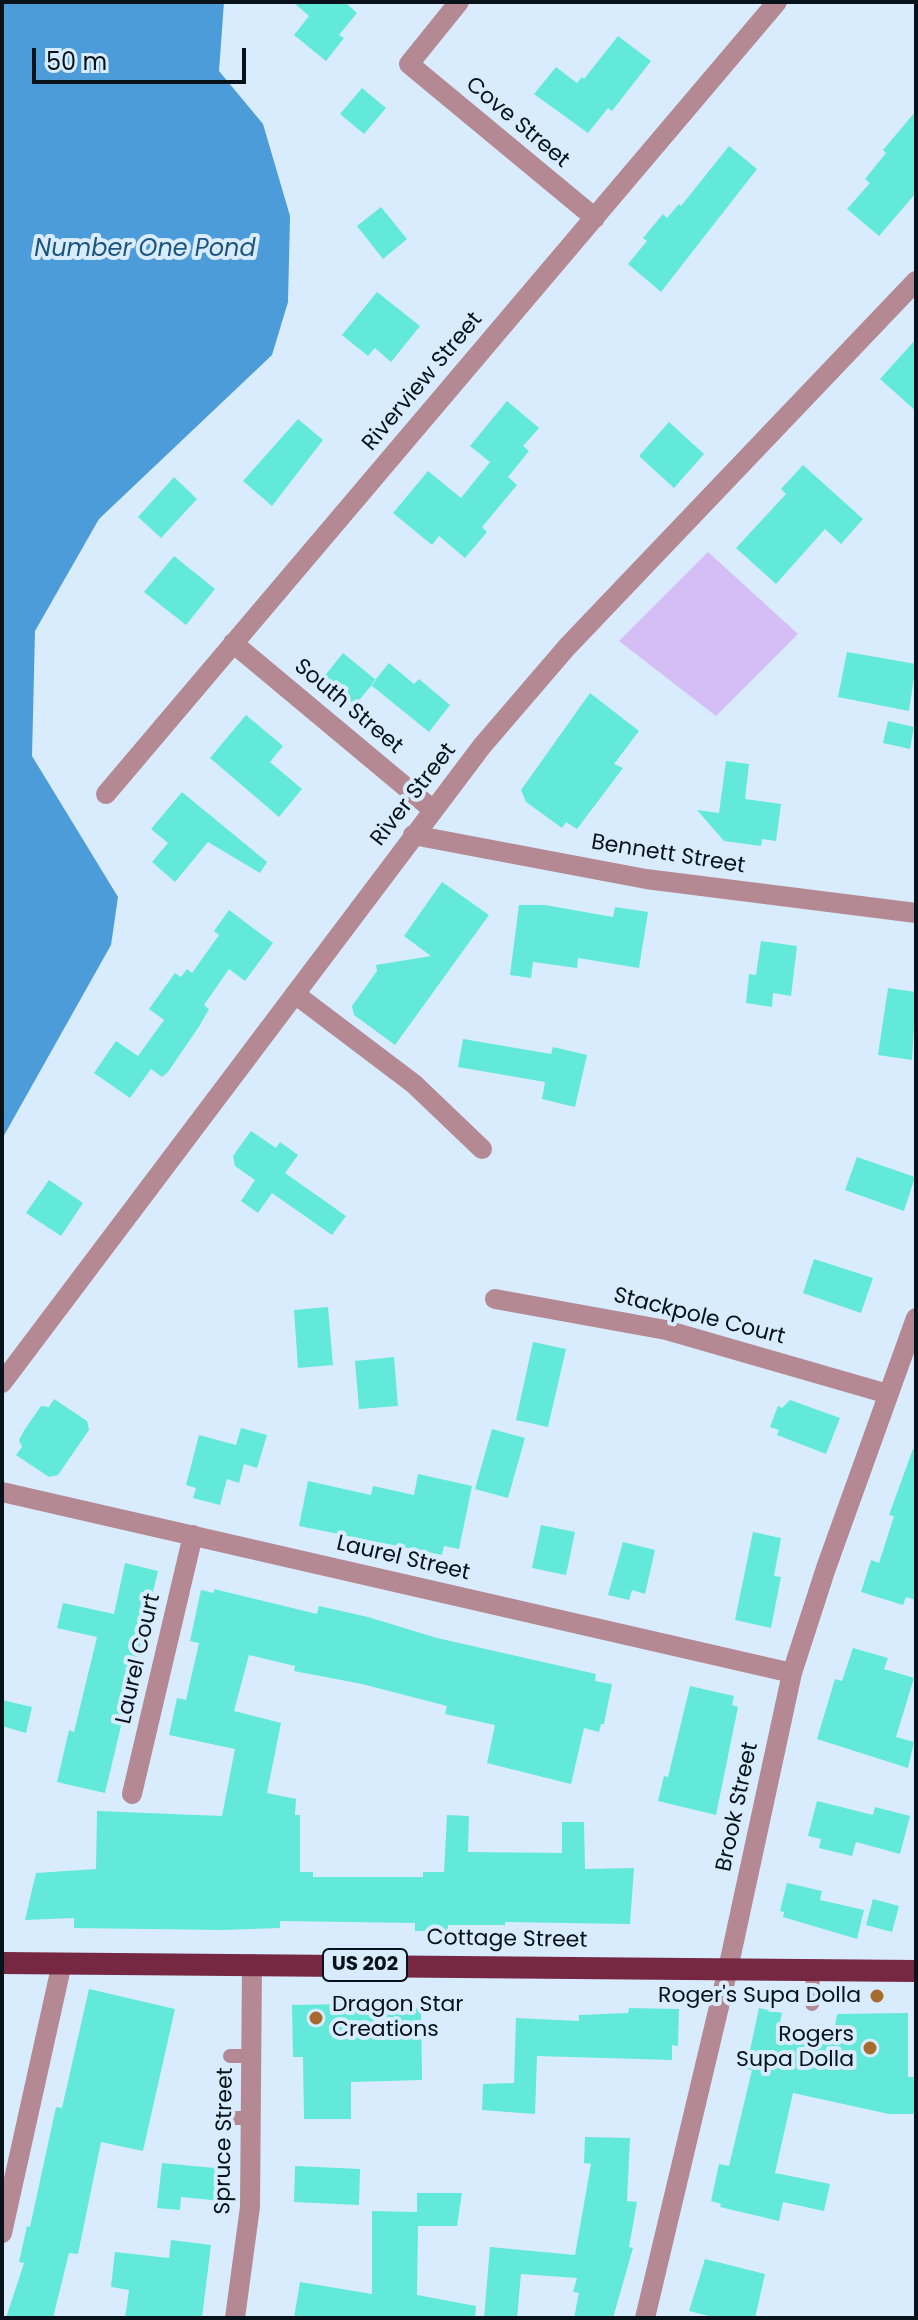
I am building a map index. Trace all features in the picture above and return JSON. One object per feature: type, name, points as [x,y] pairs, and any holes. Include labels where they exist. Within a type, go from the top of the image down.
[{"type":"highway","name":"Cottage Street","points":[[2,1963],[916,1971]]},
{"type":"street","name":"Cove Street","points":[[459,2],[409,64],[595,218]]},
{"type":"street","name":"Riverview Street","points":[[106,794],[777,2]]},
{"type":"street","name":"River Street","points":[[2,1383],[432,809],[567,647],[916,281]]},
{"type":"street","name":"South Street","points":[[233,643],[432,809]]},
{"type":"street","name":"Bennett Street","points":[[413,835],[646,879],[916,913]]},
{"type":"street","points":[[295,994],[414,1084],[482,1149]]},
{"type":"street","name":"Stackpole Court","points":[[495,1299],[666,1330],[888,1394]]},
{"type":"street","name":"Brook Street","points":[[645,2318],[728,1969],[792,1673],[916,1318]]},
{"type":"street","name":"Laurel Street","points":[[2,1492],[792,1673]]},
{"type":"street","name":"Laurel Court","points":[[132,1794],[193,1535]]},
{"type":"street","points":[[2,2233],[12,2151],[62,1963]]},
{"type":"street","name":"Spruce Street","points":[[235,2318],[249,2212],[252,1964]]},
{"type":"lane","points":[[812,2004],[813,1969]]},
{"type":"lane","points":[[230,2056],[251,2056]]},
{"type":"lane","points":[[229,2118],[250,2118]]},
{"type":"shaded area","points":[[708,552],[798,634],[716,716],[619,641]]},
{"type":"water","name":"Number One Pond","points":[[2,2],[224,2],[219,71],[263,124],[290,216],[288,302],[272,355],[99,519],[35,631],[32,756],[118,897],[111,945],[2,1139]]},
{"type":"building","points":[[293,2],[345,2],[357,13],[339,35],[344,38],[326,61],[294,35],[309,16]]},
{"type":"building","points":[[618,36],[651,61],[612,111],[608,108],[588,133],[534,94],[556,67],[577,83],[582,77],[584,79]]},
{"type":"building","points":[[362,88],[386,108],[364,134],[340,114]]},
{"type":"building","points":[[916,111],[916,193],[879,236],[847,209],[870,183],[865,179],[886,153],[883,150]]},
{"type":"building","points":[[729,146],[757,169],[661,292],[628,264],[647,241],[643,238],[663,214],[667,218],[679,204],[681,206]]},
{"type":"building","points":[[381,207],[407,239],[383,259],[357,226]]},
{"type":"building","points":[[377,292],[420,326],[391,362],[375,348],[368,356],[342,335]]},
{"type":"building","points":[[916,339],[916,411],[880,379]]},
{"type":"building","points":[[507,401],[539,428],[523,446],[529,451],[508,477],[517,485],[482,527],[487,532],[465,558],[439,536],[432,545],[393,513],[428,471],[461,498],[490,462],[470,446]]},
{"type":"building","points":[[298,419],[323,440],[272,506],[243,481]]},
{"type":"building","points":[[669,422],[704,454],[674,488],[639,456]]},
{"type":"building","points":[[803,465],[863,519],[841,544],[825,529],[776,584],[736,548],[786,494],[781,489]]},
{"type":"building","points":[[174,477],[197,499],[161,538],[138,517]]},
{"type":"building","points":[[174,556],[215,589],[186,625],[144,592]]},
{"type":"building","points":[[847,652],[916,664],[909,711],[838,697]]},
{"type":"building","points":[[343,653],[376,680],[355,705],[323,678]]},
{"type":"building","points":[[389,663],[414,684],[419,679],[450,705],[429,732],[371,685]]},
{"type":"building","points":[[590,693],[639,731],[614,764],[623,768],[577,829],[566,822],[562,828],[526,802],[521,790]]},
{"type":"building","points":[[246,715],[283,746],[270,762],[302,789],[279,817],[210,758]]},
{"type":"building","points":[[888,721],[914,727],[910,749],[883,743]]},
{"type":"building","points":[[726,761],[749,764],[745,799],[781,804],[776,841],[762,839],[761,846],[724,841],[697,810],[719,813]]},
{"type":"building","points":[[182,792],[267,862],[260,873],[208,842],[175,882],[152,862],[168,843],[151,829]]},
{"type":"building","points":[[442,882],[489,915],[395,1045],[354,1015],[352,1006],[377,971],[376,965],[431,956],[404,936]]},
{"type":"building","points":[[519,905],[545,905],[613,917],[615,907],[648,912],[639,968],[578,958],[577,968],[533,962],[531,978],[510,975]]},
{"type":"building","points":[[229,910],[273,943],[245,981],[229,969],[204,1005],[209,1009],[200,1025],[168,1072],[162,1077],[151,1069],[130,1098],[94,1073],[116,1041],[138,1056],[164,1020],[149,1009],[175,973],[181,977],[187,969],[192,973],[219,935],[214,931]]},
{"type":"building","points":[[761,941],[797,946],[791,996],[773,993],[772,1007],[746,1003],[749,974],[756,975]]},
{"type":"building","points":[[888,988],[916,992],[912,1060],[878,1055]]},
{"type":"building","points":[[463,1039],[551,1054],[553,1047],[587,1055],[575,1107],[542,1099],[545,1082],[458,1067]]},
{"type":"building","points":[[251,1131],[276,1148],[280,1142],[298,1155],[285,1173],[346,1216],[332,1235],[272,1193],[258,1213],[241,1201],[255,1180],[235,1166],[233,1156]]},
{"type":"building","points":[[857,1157],[915,1177],[904,1211],[845,1190]]},
{"type":"building","points":[[49,1180],[83,1203],[61,1236],[26,1213]]},
{"type":"building","points":[[814,1259],[873,1278],[861,1313],[803,1293]]},
{"type":"building","points":[[328,1307],[333,1365],[298,1368],[294,1310]]},
{"type":"building","points":[[533,1342],[566,1349],[548,1427],[516,1420]]},
{"type":"building","points":[[394,1357],[398,1406],[359,1409],[355,1361]]},
{"type":"building","points":[[54,1399],[87,1421],[89,1430],[58,1475],[49,1477],[16,1455],[22,1447],[19,1440],[25,1429],[41,1406],[49,1407]]},
{"type":"building","points":[[790,1400],[840,1418],[826,1454],[777,1435],[779,1430],[770,1427],[778,1406],[782,1408]]},
{"type":"building","points":[[241,1428],[267,1435],[257,1468],[244,1464],[239,1483],[227,1479],[220,1505],[193,1498],[196,1488],[186,1485],[199,1435],[236,1445]]},
{"type":"building","points":[[492,1429],[525,1438],[508,1498],[475,1489]]},
{"type":"building","points":[[913,1449],[916,1449],[916,1600],[906,1597],[903,1605],[861,1592],[871,1560],[879,1563],[894,1516],[889,1515]]},
{"type":"building","points":[[418,1474],[472,1486],[459,1549],[444,1546],[442,1555],[299,1526],[308,1481],[371,1495],[373,1486],[414,1495]]},
{"type":"building","points":[[541,1525],[575,1532],[566,1575],[532,1568]]},
{"type":"building","points":[[753,1532],[781,1538],[774,1576],[781,1577],[771,1628],[735,1620]]},
{"type":"building","points":[[623,1542],[655,1550],[645,1594],[632,1590],[629,1600],[608,1595]]},
{"type":"building","points":[[125,1563],[158,1571],[105,1793],[57,1782],[69,1730],[74,1732],[97,1637],[57,1628],[63,1603],[114,1614]]},
{"type":"building","points":[[214,1589],[317,1614],[319,1606],[368,1617],[437,1638],[596,1674],[595,1681],[612,1684],[604,1724],[601,1724],[599,1732],[584,1728],[571,1784],[487,1763],[495,1725],[445,1714],[447,1706],[362,1684],[294,1671],[295,1666],[249,1655],[234,1711],[281,1723],[267,1793],[296,1799],[295,1815],[300,1815],[300,1872],[313,1872],[313,1877],[423,1877],[423,1872],[444,1872],[447,1815],[469,1816],[468,1852],[562,1853],[562,1822],[584,1822],[585,1869],[634,1868],[630,1924],[505,1922],[505,1925],[448,1925],[448,1931],[415,1931],[415,1923],[280,1921],[280,1928],[222,1930],[74,1928],[74,1918],[25,1920],[36,1873],[96,1869],[97,1811],[222,1816],[235,1749],[169,1735],[177,1698],[186,1700],[199,1643],[190,1641],[201,1590],[214,1593]]},
{"type":"building","points":[[853,1648],[888,1658],[884,1669],[914,1678],[896,1737],[914,1742],[908,1768],[817,1739],[835,1679],[842,1681]]},
{"type":"building","points":[[690,1686],[734,1696],[732,1705],[738,1707],[716,1815],[658,1801],[664,1776],[668,1777]]},
{"type":"building","points":[[2,1700],[32,1707],[26,1733],[2,1726]]},
{"type":"building","points":[[817,1801],[873,1815],[875,1807],[910,1816],[900,1854],[856,1842],[852,1856],[819,1848],[821,1839],[808,1836]]},
{"type":"building","points":[[787,1883],[822,1891],[820,1900],[864,1910],[857,1939],[783,1917],[784,1912],[780,1911]]},
{"type":"building","points":[[873,1899],[899,1906],[892,1932],[866,1925]]},
{"type":"building","points":[[89,1989],[175,2009],[143,2151],[101,2142],[78,2254],[69,2253],[53,2318],[6,2318],[24,2263],[19,2262],[27,2226],[30,2227],[56,2107],[62,2108]]},
{"type":"building","points":[[350,2004],[350,2010],[421,2008],[422,2080],[351,2082],[351,2119],[304,2119],[303,2057],[293,2057],[292,2005]]},
{"type":"building","points":[[629,2008],[679,2009],[678,2046],[672,2045],[672,2060],[537,2056],[535,2114],[482,2110],[483,2084],[514,2083],[516,2018],[579,2021],[579,2015],[628,2013]]},
{"type":"building","points":[[759,2008],[782,2013],[779,2027],[833,2038],[837,2014],[908,2013],[908,2077],[916,2077],[916,2114],[889,2114],[793,2093],[775,2173],[830,2184],[824,2211],[783,2202],[779,2221],[720,2207],[721,2204],[711,2201],[719,2164],[729,2166],[752,2070],[746,2069]]},
{"type":"building","points":[[585,2137],[630,2138],[627,2201],[637,2202],[629,2247],[633,2248],[613,2318],[574,2318],[579,2293],[573,2292],[577,2278],[521,2274],[517,2318],[484,2318],[490,2247],[575,2255],[591,2164],[584,2163]]},
{"type":"building","points":[[162,2163],[225,2169],[222,2201],[181,2197],[180,2210],[157,2208]]},
{"type":"building","points":[[295,2166],[360,2169],[359,2205],[294,2202]]},
{"type":"building","points":[[417,2193],[462,2193],[457,2226],[418,2226],[417,2295],[476,2306],[475,2318],[294,2318],[300,2282],[372,2294],[372,2211],[417,2212]]},
{"type":"building","points":[[171,2240],[211,2245],[202,2318],[125,2318],[129,2290],[111,2287],[115,2252],[169,2258]]},
{"type":"building","points":[[705,2259],[765,2274],[755,2318],[717,2318],[689,2311]]},
{"type":"place","name":"Roger's Supa Dolla","points":[[877,1996]]},
{"type":"place","name":"Dragon Star Creations","points":[[316,2018]]},
{"type":"place","name":"Rogers Supa Dolla","points":[[870,2048]]}]
